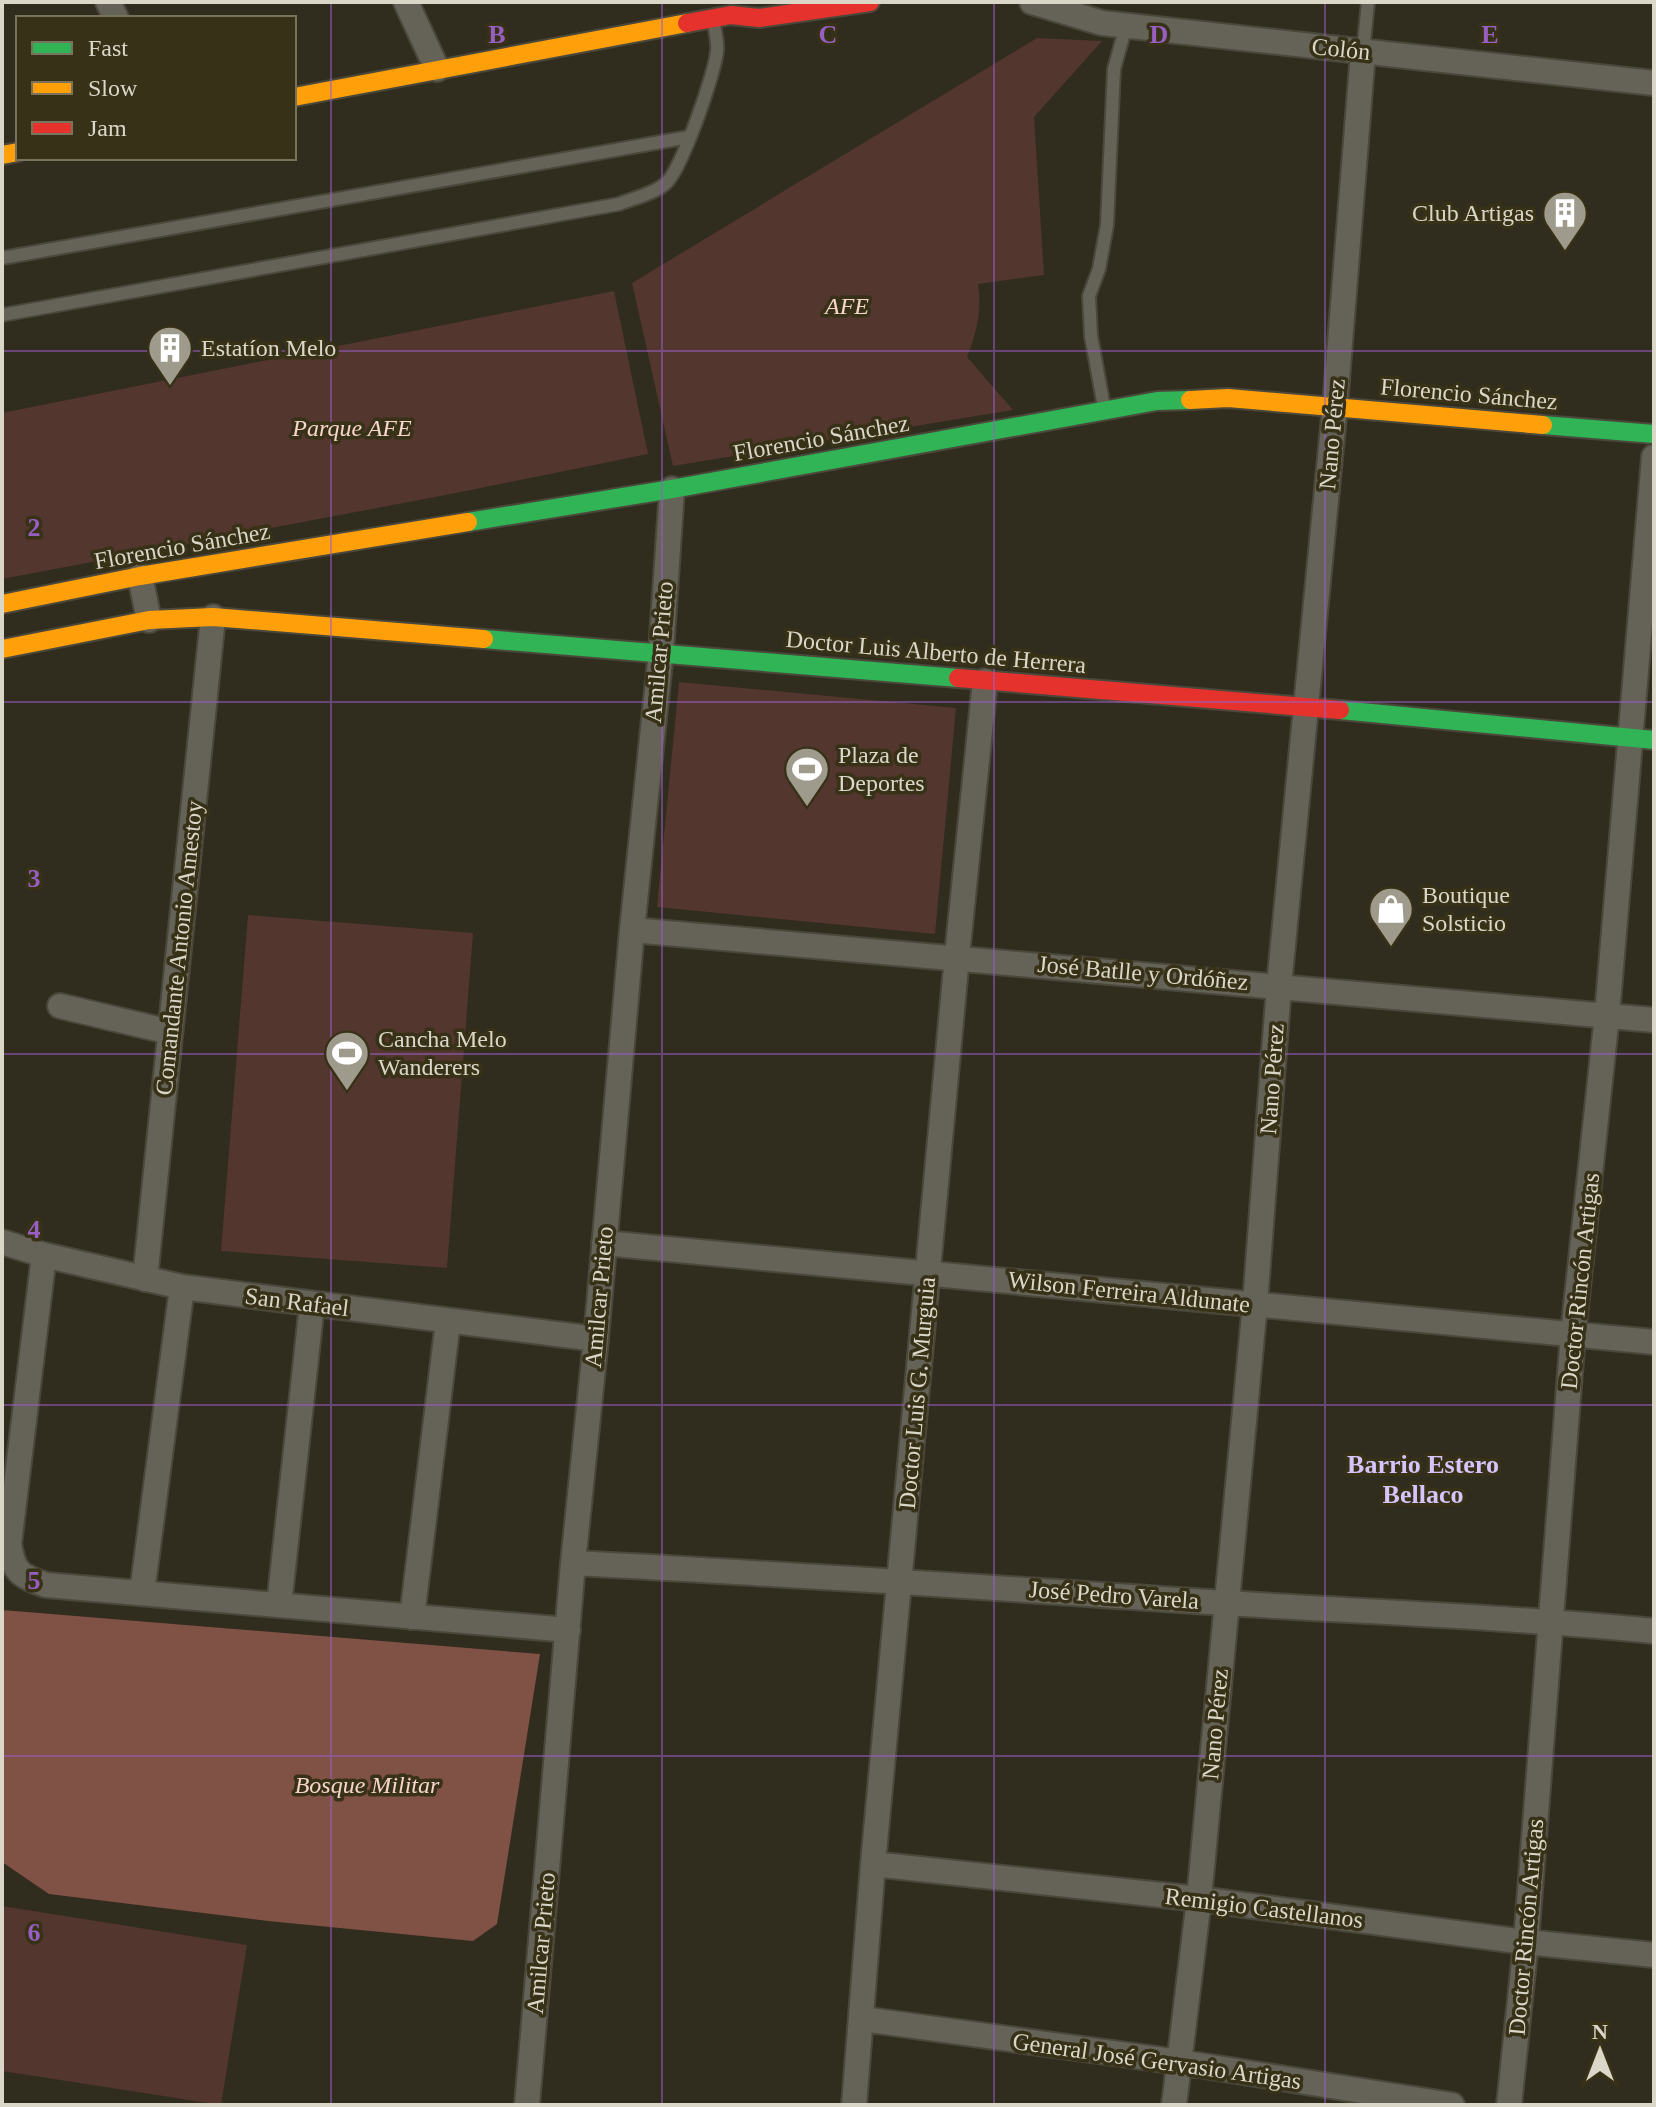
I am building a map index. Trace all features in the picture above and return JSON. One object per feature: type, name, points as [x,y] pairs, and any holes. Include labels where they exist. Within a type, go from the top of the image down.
[{"type":"street","points":[[406,2],[437,69]]},
{"type":"street","points":[[296,97],[729,10],[759,18],[870,2]]},
{"type":"street","name":"Colón","points":[[1032,2],[1102,23],[1654,83]]},
{"type":"street","name":"Nano Pérez","points":[[1174,2105],[1199,1899],[1255,1304],[1279,986],[1335,406],[1363,52]]},
{"type":"street","name":"Florencio Sánchez","points":[[2,604],[140,576],[672,489],[1157,401],[1228,398],[1654,434]]},
{"type":"street","name":"Doctor Rincón Artigas","points":[[1509,2105],[1526,1942],[1573,1334],[1607,1015],[1654,457]]},
{"type":"street","name":"Amilcar Prieto","points":[[527,2105],[573,1563],[661,652],[672,489]]},
{"type":"street","points":[[140,576],[149,620]]},
{"type":"street","points":[[2,649],[149,620],[213,617]]},
{"type":"street","name":"Doctor Luis Alberto de Herrera","points":[[213,617],[1306,707],[1654,740]]},
{"type":"street","name":"Comandante Antonio Amestoy","points":[[145,1279],[213,617]]},
{"type":"street","name":"Doctor Luis G. Murguia","points":[[854,2105],[873,1864],[985,681]]},
{"type":"street","name":"José Batlle y Ordóñez","points":[[632,930],[957,956],[1654,1020]]},
{"type":"street","points":[[60,1006],[170,1032]]},
{"type":"street","name":"San Rafael","points":[[2,1242],[44,1255],[182,1287],[596,1339]]},
{"type":"street","name":"Wilson Ferreira Aldunate","points":[[604,1243],[1654,1342]]},
{"type":"street","points":[[44,1255],[9,1544],[13,1567],[24,1577],[46,1585],[568,1630]]},
{"type":"street","points":[[142,1593],[182,1287]]},
{"type":"street","points":[[279,1605],[312,1304]]},
{"type":"street","points":[[412,1617],[448,1321]]},
{"type":"street","name":"José Pedro Varela","points":[[573,1563],[901,1580],[1225,1603],[1550,1621],[1654,1631]]},
{"type":"street","name":"Remigio Castellanos","points":[[873,1864],[1199,1899],[1526,1942],[1654,1955]]},
{"type":"street","name":"General José Gervasio Artigas","points":[[862,2019],[1179,2062],[1452,2105]]},
{"type":"lane","points":[[1363,52],[1368,2]]},
{"type":"lane","points":[[2,315],[619,204],[667,183],[689,137],[715,65],[729,10]]},
{"type":"lane","points":[[1104,410],[1091,336],[1089,296],[1099,269],[1107,225],[1114,69],[1126,26]]},
{"type":"lane","points":[[2,258],[689,137]]},
{"type":"green space","name":"AFE","points":[[1037,38],[1102,41],[1034,117],[1044,275],[978,284],[978,321],[967,357],[1013,410],[673,466],[632,283]]},
{"type":"green space","name":"Parque AFE","points":[[614,291],[648,454],[2,579],[2,413]]},
{"type":"green space","name":"Plaza de Deportes","points":[[679,682],[956,708],[935,934],[657,907]]},
{"type":"green space","name":"Cancha Melo Wanderers","points":[[248,915],[473,933],[447,1268],[221,1251]]},
{"type":"green space","name":"Bosque Militar","points":[[2,1610],[540,1654],[497,1924],[473,1941],[268,1921],[49,1894],[2,1862]]},
{"type":"green space","points":[[2,1906],[247,1945],[221,2105],[2,2071]]},
{"type":"traffic: fast","points":[[468,522],[672,489],[1157,401],[1190,400]]},
{"type":"traffic: fast","points":[[1543,425],[1654,434]]},
{"type":"traffic: fast","points":[[484,639],[958,678]]},
{"type":"traffic: fast","points":[[1340,710],[1654,740]]},
{"type":"traffic: slow","points":[[296,97],[687,23]]},
{"type":"traffic: slow","points":[[2,155],[16,152]]},
{"type":"traffic: slow","points":[[1190,400],[1228,398],[1543,425]]},
{"type":"traffic: slow","points":[[2,604],[140,576],[468,522]]},
{"type":"traffic: slow","points":[[2,649],[149,620],[213,617],[484,639]]},
{"type":"traffic: jam","points":[[687,23],[731,15],[759,18],[870,2]]},
{"type":"traffic: jam","points":[[958,678],[1340,710]]},
{"type":"place","name":"Club Artigas","points":[[1565,252]]},
{"type":"place","name":"Estatíon Melo","points":[[170,387]]},
{"type":"place","name":"Plaza de Deportes","points":[[807,808]]},
{"type":"place","name":"Boutique Solsticio","points":[[1391,948]]},
{"type":"place","name":"Cancha Melo Wanderers","points":[[347,1092]]},
{"type":"district","name":"Barrio Estero Bellaco","points":[[1423,1479]]}]
